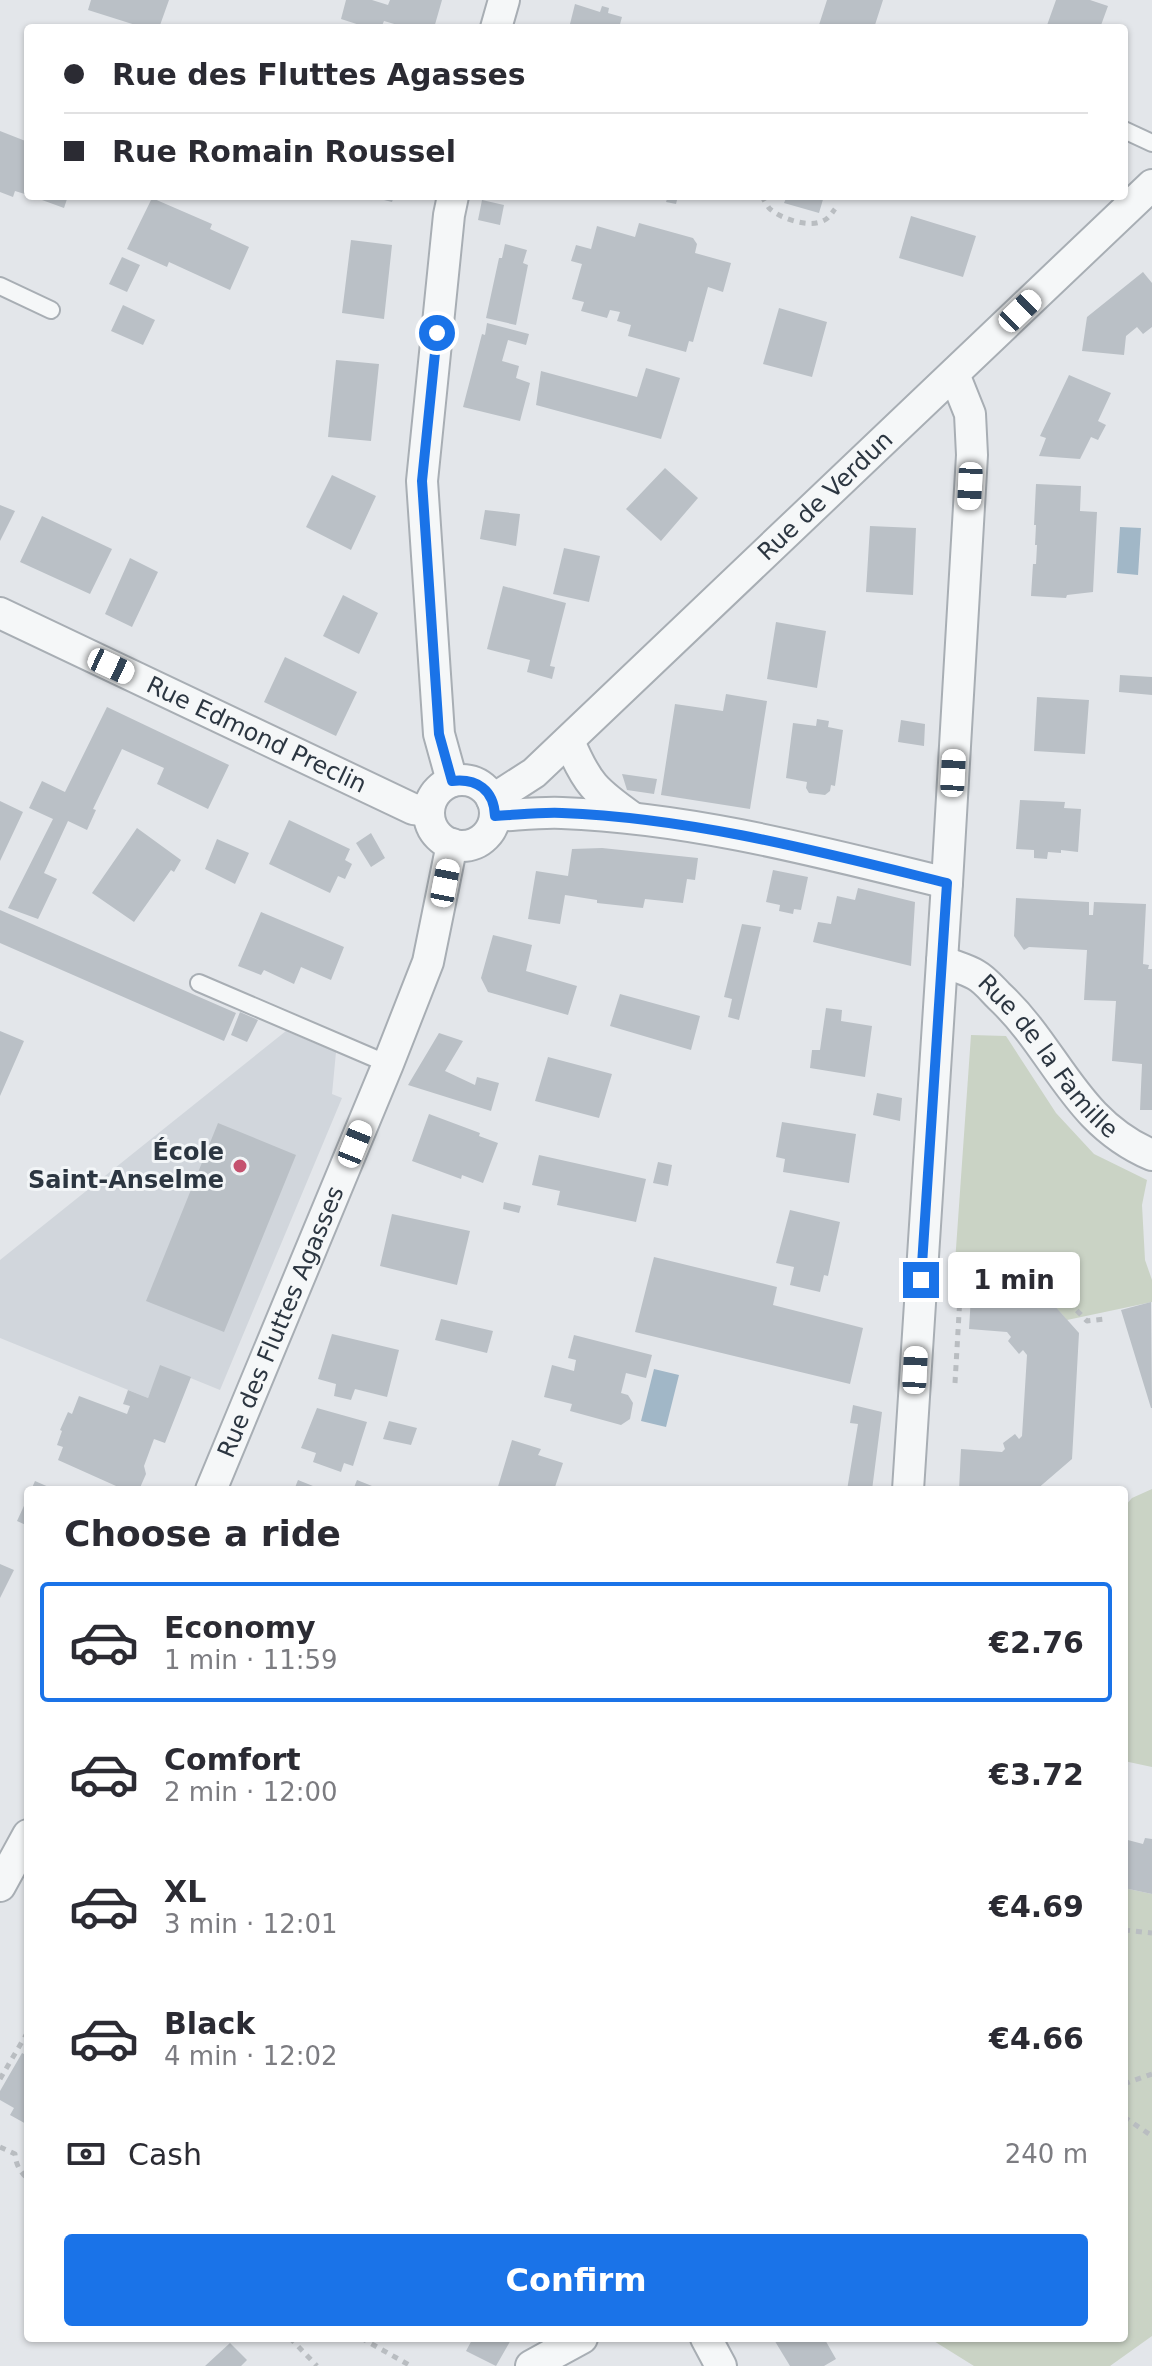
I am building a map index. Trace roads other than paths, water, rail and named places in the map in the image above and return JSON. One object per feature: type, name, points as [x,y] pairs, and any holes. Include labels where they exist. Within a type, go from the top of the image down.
[{"type":"street","points":[[497,24],[504,0]]},
{"type":"street","name":"Rue de Verdun","points":[[494,808],[569,741],[1152,185]]},
{"type":"street","points":[[452,200],[422,481],[439,734],[452,781]]},
{"type":"street","points":[[908,1486],[972,455],[970,414],[954,374]]},
{"type":"street","name":"Rue Edmond Preclin","points":[[0,613],[413,809],[429,811]]},
{"type":"street","points":[[569,741],[583,773],[600,794],[635,819]]},
{"type":"street","points":[[452,781],[473,781],[483,787],[494,808],[486,836],[467,846],[452,844],[437,835],[431,826],[429,811],[434,794],[452,781]]},
{"type":"street","points":[[494,808],[635,819],[767,839],[947,883]]},
{"type":"street","name":"Rue des Fluttes Agasses","points":[[213,1486],[428,962],[452,844]]},
{"type":"street","name":"Rue de la Famille","points":[[942,961],[978,976],[1014,1010],[1086,1108],[1103,1126],[1130,1146],[1152,1155]]},
{"type":"street","points":[[0,1886],[24,1842]]},
{"type":"street","points":[[531,2366],[575,2342]]},
{"type":"street","points":[[708,2342],[721,2366]]},
{"type":"lane","points":[[1128,132],[1152,143]]},
{"type":"lane","points":[[0,286],[51,310]]},
{"type":"lane","points":[[199,983],[388,1064]]},
{"type":"water","points":[[1120,527],[1141,528],[1138,575],[1117,573]]},
{"type":"water","points":[[654,1369],[679,1375],[666,1427],[641,1421]]},
{"type":"place","name":"École Saint-Anselme","points":[[240,1166]]}]
